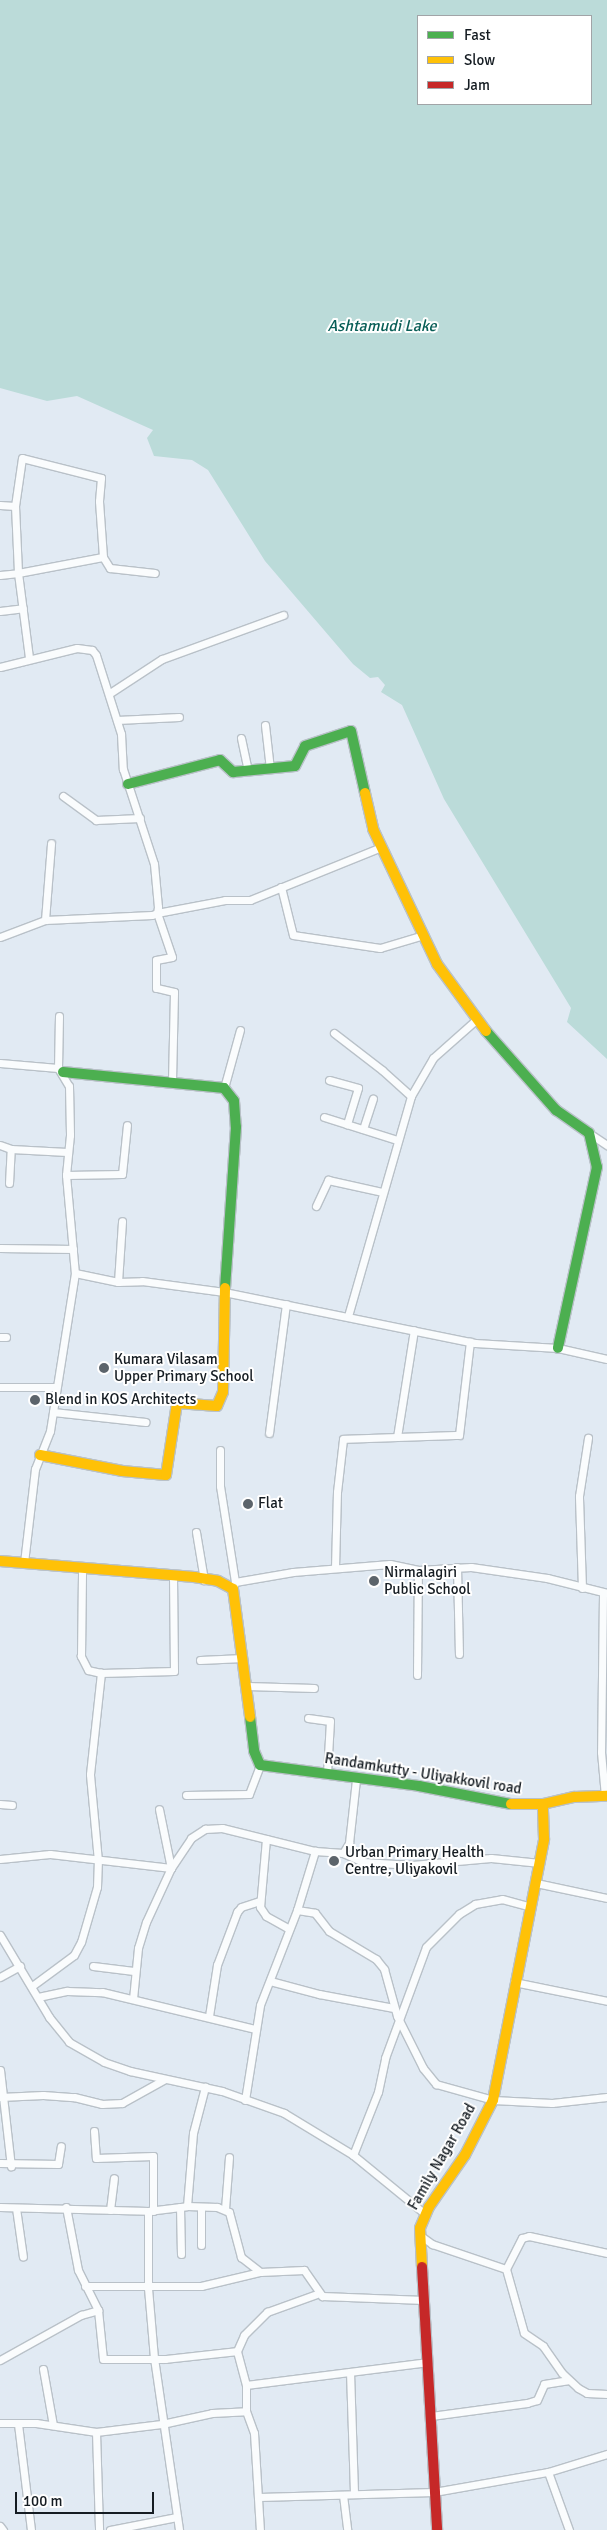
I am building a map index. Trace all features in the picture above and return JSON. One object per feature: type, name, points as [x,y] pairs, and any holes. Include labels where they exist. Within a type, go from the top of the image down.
[{"type":"street","points":[[30,658],[18,573],[15,506],[22,458],[101,478],[99,500],[103,556],[110,568],[154,573]]},
{"type":"street","points":[[0,505],[15,506]]},
{"type":"street","points":[[0,575],[103,556]]},
{"type":"street","points":[[0,611],[23,608]]},
{"type":"street","points":[[110,694],[162,659],[183,649],[283,615]]},
{"type":"street","points":[[0,667],[30,658],[77,648],[92,650],[110,694],[117,720],[128,784],[154,864],[157,913],[172,958],[156,960],[156,988],[174,992],[172,1081]]},
{"type":"street","points":[[117,720],[179,717]]},
{"type":"street","points":[[264,725],[270,769]]},
{"type":"street","points":[[128,784],[220,760],[233,772],[295,766],[305,746],[351,731],[373,828],[381,847],[397,873],[437,964],[476,1020],[556,1110],[607,1145]]},
{"type":"street","points":[[241,738],[248,772]]},
{"type":"street","points":[[63,796],[96,820],[140,818]]},
{"type":"street","points":[[45,920],[51,843]]},
{"type":"street","points":[[0,937],[45,920],[157,913],[225,900],[250,900],[381,847]]},
{"type":"street","points":[[281,887],[293,936],[380,948],[424,935]]},
{"type":"street","points":[[24,1562],[28,1512],[40,1455],[50,1431],[75,1274],[66,1175],[70,1135],[69,1086],[61,1070],[59,1016]]},
{"type":"street","points":[[348,1316],[411,1096],[433,1058],[476,1020]]},
{"type":"street","points":[[224,1088],[240,1030]]},
{"type":"street","points":[[334,1033],[382,1070],[411,1096]]},
{"type":"street","points":[[0,1063],[224,1088],[234,1101],[237,1111],[224,1292],[221,1402],[217,1406],[176,1403],[166,1475],[122,1471],[88,1462],[40,1455]]},
{"type":"street","points":[[329,1080],[358,1088],[347,1124]]},
{"type":"street","points":[[363,1129],[373,1099]]},
{"type":"street","points":[[324,1117],[397,1140]]},
{"type":"street","points":[[66,1175],[122,1174],[127,1125]]},
{"type":"street","points":[[558,1348],[593,1197],[597,1167],[589,1133]]},
{"type":"street","points":[[0,1145],[11,1149],[67,1152]]},
{"type":"street","points":[[9,1183],[11,1149]]},
{"type":"street","points":[[316,1206],[328,1180],[382,1192]]},
{"type":"street","points":[[118,1282],[122,1221]]},
{"type":"street","points":[[0,1248],[73,1249]]},
{"type":"street","points":[[75,1274],[118,1282],[142,1281],[224,1292],[470,1342],[558,1348],[607,1359]]},
{"type":"street","points":[[269,1433],[286,1304]]},
{"type":"street","points":[[397,1437],[414,1330]]},
{"type":"street","points":[[335,1568],[337,1492],[343,1439],[459,1434],[470,1342]]},
{"type":"street","points":[[0,1387],[56,1387]]},
{"type":"street","points":[[53,1412],[145,1422]]},
{"type":"street","points":[[582,1588],[579,1496],[588,1438]]},
{"type":"street","points":[[186,1795],[249,1794],[260,1765],[254,1751],[238,1602],[220,1486],[220,1450]]},
{"type":"street","points":[[196,1532],[204,1580]]},
{"type":"street","points":[[0,1561],[173,1576],[234,1586],[335,1568],[390,1564],[418,1570],[457,1567],[547,1578],[605,1593],[601,1743],[606,1796]]},
{"type":"street","points":[[457,1567],[459,1654]]},
{"type":"street","points":[[82,1568],[81,1656],[88,1670],[102,1672],[174,1672],[173,1576]]},
{"type":"street","points":[[417,1675],[418,1570]]},
{"type":"street","points":[[200,1660],[243,1658]]},
{"type":"street","points":[[32,1986],[62,1966],[78,1948],[97,1887],[98,1861],[90,1774],[102,1672]]},
{"type":"street","points":[[247,1686],[314,1688]]},
{"type":"street","points":[[308,1718],[330,1721],[327,1773]]},
{"type":"street","name":"Randamkutty - Uliyakkovil road","points":[[260,1765],[307,1773],[327,1773],[356,1780],[419,1786],[518,1805],[543,1804],[574,1796],[606,1796]]},
{"type":"street","points":[[343,1853],[349,1843],[356,1780]]},
{"type":"street","points":[[0,1804],[12,1805]]},
{"type":"street","name":"Family Nagar Road","points":[[437,2530],[421,2236],[425,2214],[465,2155],[492,2100],[514,1982],[540,1863],[544,1839],[543,1804]]},
{"type":"street","points":[[159,1809],[171,1868]]},
{"type":"street","points":[[133,1999],[134,1971],[146,1922],[171,1868],[191,1838],[204,1829],[222,1828],[315,1851],[343,1853],[363,1862],[412,1864],[491,1858],[540,1863]]},
{"type":"street","points":[[266,1839],[260,1901],[266,1916],[289,1929]]},
{"type":"street","points":[[245,2100],[264,1992],[270,1981],[296,1910],[315,1851]]},
{"type":"street","points":[[0,1859],[50,1854],[171,1868]]},
{"type":"street","points":[[536,1883],[607,1898]]},
{"type":"street","points":[[353,2155],[378,2092],[385,2058],[400,2023],[426,1947],[459,1914],[490,1899],[531,1907]]},
{"type":"street","points":[[209,2016],[217,1965],[237,1912],[240,1907],[260,1901]]},
{"type":"street","points":[[296,1910],[315,1913],[330,1931],[376,1959],[384,1969],[400,2023],[423,2068],[436,2084],[492,2100],[552,2103],[607,2097]]},
{"type":"street","points":[[0,1935],[38,1997],[69,2042],[104,2062],[165,2079],[205,2087],[284,2113],[353,2155],[425,2214]]},
{"type":"street","points":[[0,1977],[20,1966]]},
{"type":"street","points":[[93,1966],[134,1971]]},
{"type":"street","points":[[270,1981],[319,1994],[394,2008]]},
{"type":"street","points":[[514,1982],[607,2001]]},
{"type":"street","points":[[38,1997],[81,1990],[133,1999],[256,2029]]},
{"type":"street","points":[[0,2070],[10,2166]]},
{"type":"street","points":[[2,2097],[43,2095],[74,2097],[102,2104],[122,2103],[165,2079]]},
{"type":"street","points":[[182,2254],[184,2206],[193,2133],[205,2087]]},
{"type":"street","points":[[94,2132],[96,2158],[153,2156],[148,2288],[162,2424],[179,2530]]},
{"type":"street","points":[[0,2163],[10,2166],[58,2164],[61,2146]]},
{"type":"street","points":[[229,2157],[225,2209],[232,2219],[241,2257],[260,2272]]},
{"type":"street","points":[[110,2210],[114,2178]]},
{"type":"street","points":[[0,2207],[66,2207],[150,2211],[184,2206],[225,2209]]},
{"type":"street","points":[[66,2207],[73,2255],[85,2286],[98,2310],[103,2359],[154,2358],[236,2351]]},
{"type":"street","points":[[201,2207],[201,2244]]},
{"type":"street","points":[[16,2208],[23,2257]]},
{"type":"street","points":[[421,2236],[432,2244],[506,2269]]},
{"type":"street","points":[[607,2253],[525,2236],[506,2269],[524,2333],[543,2346],[568,2380],[588,2393],[607,2394]]},
{"type":"street","points":[[85,2286],[148,2288],[201,2286],[260,2272],[304,2270],[310,2274],[317,2294]]},
{"type":"street","points":[[260,2530],[260,2497],[254,2433],[246,2412],[246,2385],[236,2351],[244,2335],[267,2312],[317,2294],[424,2300]]},
{"type":"street","points":[[0,2360],[81,2315],[98,2310]]},
{"type":"street","points":[[246,2385],[428,2362]]},
{"type":"street","points":[[43,2370],[53,2425]]},
{"type":"street","points":[[350,2372],[354,2494]]},
{"type":"street","points":[[431,2416],[527,2403],[540,2398],[544,2384],[568,2380]]},
{"type":"street","points":[[0,2423],[53,2425],[96,2432],[162,2424],[212,2413],[246,2412]]},
{"type":"street","points":[[18,2424],[31,2530]]},
{"type":"street","points":[[96,2432],[99,2530]]},
{"type":"street","points":[[260,2497],[434,2492],[548,2472],[607,2454]]},
{"type":"street","points":[[548,2472],[568,2530]]},
{"type":"street","points":[[343,2495],[346,2530]]},
{"type":"street","points":[[110,2530],[177,2517]]},
{"type":"street","points":[[0,2526],[2,2530]]},
{"type":"water","name":"Ashtamudi Lake","points":[[0,0],[607,0],[607,1059],[567,1022],[571,1008],[444,799],[402,705],[381,692],[385,685],[378,677],[370,678],[353,664],[265,561],[208,470],[192,460],[154,456],[147,438],[153,430],[77,396],[47,401],[0,388]]},
{"type":"traffic: fast","points":[[128,784],[220,760],[233,772],[295,766],[305,746],[351,731],[365,793]]},
{"type":"traffic: fast","points":[[486,1031],[556,1110],[589,1133],[597,1167],[558,1348]]},
{"type":"traffic: fast","points":[[63,1072],[224,1088],[234,1101],[236,1127],[225,1288]]},
{"type":"traffic: fast","points":[[250,1717],[254,1751],[260,1765],[419,1786],[511,1804]]},
{"type":"traffic: slow","points":[[365,793],[373,829],[437,964],[486,1031]]},
{"type":"traffic: slow","points":[[40,1455],[122,1471],[166,1475],[177,1403],[217,1406],[223,1392],[225,1288]]},
{"type":"traffic: slow","points":[[0,1561],[194,1577],[218,1581],[233,1589],[250,1717]]},
{"type":"traffic: slow","points":[[511,1804],[543,1804],[574,1797],[607,1796]]},
{"type":"traffic: slow","points":[[422,2267],[420,2228],[429,2207],[465,2155],[493,2100],[544,1839],[543,1804]]},
{"type":"traffic: jam","points":[[422,2267],[437,2530]]},
{"type":"place","name":"Kumara Vilasam Upper Primary School","points":[[104,1368]]},
{"type":"place","name":"Blend in KOS Architects","points":[[35,1400]]},
{"type":"place","name":"Flat","points":[[248,1504]]},
{"type":"place","name":"Nirmalagiri Public School","points":[[374,1581]]},
{"type":"place","name":"Urban Primary Health Centre, Uliyakovil","points":[[334,1861]]}]
